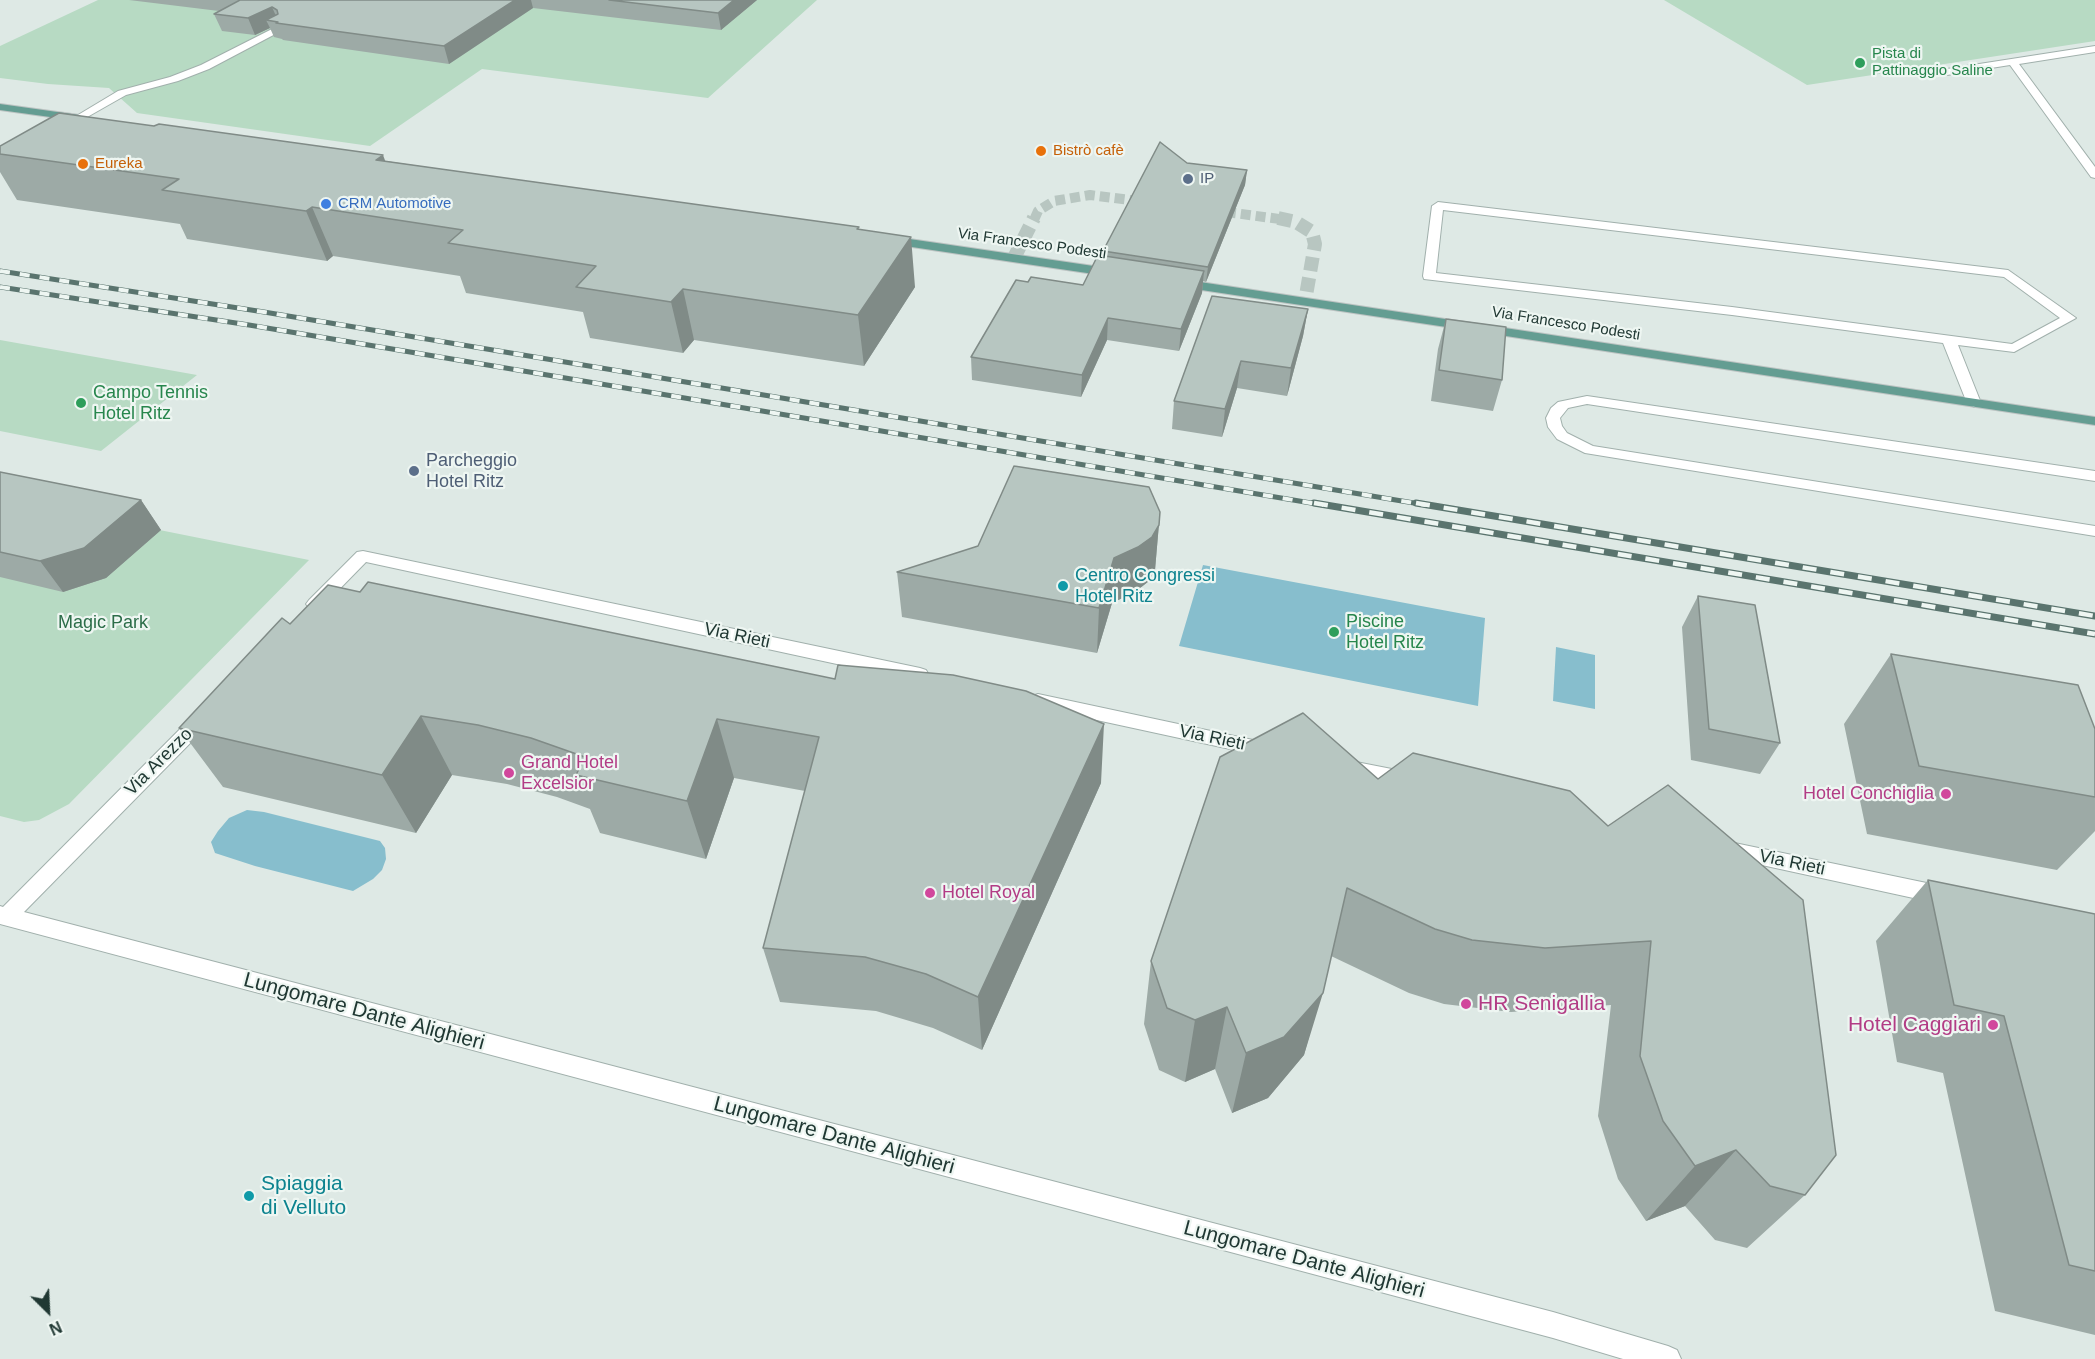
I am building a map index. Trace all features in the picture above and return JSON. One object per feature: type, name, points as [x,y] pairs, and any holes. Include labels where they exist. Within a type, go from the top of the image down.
[{"type":"main road","points":[[0,107],[101,122]]},
{"type":"main road","name":"Via Francesco Podesti","points":[[872,237],[1131,275]]},
{"type":"main road","name":"Via Francesco Podesti","points":[[1166,280],[2095,422]]},
{"type":"street","points":[[78,118],[122,93],[205,68],[278,29]]},
{"type":"street","points":[[1947,72],[2095,48]]},
{"type":"street","points":[[2013,62],[2095,175]]},
{"type":"street","points":[[1438,206],[2008,274],[2069,318],[2014,348],[1949,340],[1732,311],[1429,276],[1438,206]]},
{"type":"street","points":[[1949,340],[1974,403]]},
{"type":"street","points":[[2095,476],[1587,400],[1563,405],[1556,411],[1553,418],[1555,427],[1563,436],[1590,450],[2095,531]]},
{"type":"street","name":"Via Rieti","points":[[305,614],[363,555],[938,679]]},
{"type":"street","name":"Via Rieti","points":[[1020,697],[1289,755]]},
{"type":"street","name":"Via Arezzo","points":[[3,916],[214,707]]},
{"type":"street","points":[[1324,762],[1430,785]]},
{"type":"street","name":"Via Rieti","points":[[1711,846],[1956,898]]},
{"type":"street","name":"Lungomare Dante Alighieri","points":[[3,916],[1541,1322],[1668,1359]]},
{"type":"green space","points":[[98,0],[817,0],[708,98],[482,69],[370,146],[137,113],[109,88],[0,78],[0,46]]},
{"type":"green space","name":"Pista di Pattinaggio Saline","points":[[1664,0],[2095,0],[2095,41],[1807,85]]},
{"type":"green space","name":"Campo Tennis Hotel Ritz","points":[[0,340],[197,375],[101,451],[0,431]]},
{"type":"green space","name":"Magic Park","points":[[0,498],[309,560],[69,804],[39,820],[24,822],[0,816]]},
{"type":"water","name":"Piscine Hotel Ritz","points":[[1203,565],[1485,618],[1478,706],[1179,646]]},
{"type":"water","points":[[1556,647],[1595,655],[1595,709],[1553,701]]},
{"type":"water","points":[[247,810],[264,812],[380,841],[385,848],[386,859],[382,870],[373,879],[353,891],[255,866],[215,853],[211,842],[218,831],[229,818]]},
{"type":"building","points":[[240,0],[515,0],[444,46],[276,23],[278,22],[266,20],[278,14],[277,10],[272,7],[248,18],[214,14]]},
{"type":"building","points":[[609,0],[734,0],[718,13]]},
{"type":"building","points":[[59,113],[154,126],[159,124],[383,155],[376,160],[859,227],[857,229],[911,237],[858,315],[683,289],[671,302],[576,287],[596,266],[448,243],[463,230],[312,207],[306,211],[162,190],[179,179],[0,154],[0,146]]},
{"type":"building","points":[[1160,142],[1187,163],[1247,170],[1208,267],[1103,251]]},
{"type":"building","points":[[1098,255],[1204,271],[1181,329],[1108,318],[1082,375],[971,357],[1016,280],[1028,282],[1031,277],[1083,285]]},
{"type":"building","points":[[1212,296],[1308,309],[1291,368],[1241,361],[1225,409],[1174,401]]},
{"type":"building","points":[[1446,319],[1506,327],[1502,380],[1439,370]]},
{"type":"building","points":[[1014,466],[1149,487],[1160,512],[1159,525],[1152,537],[1138,547],[1114,558],[1099,608],[897,572],[978,546]]},
{"type":"building","points":[[0,472],[141,500],[84,548],[40,561],[0,552]]},
{"type":"building","points":[[368,582],[835,679],[838,665],[953,675],[1026,691],[1104,724],[978,997],[926,974],[865,957],[763,948],[819,737],[717,719],[687,801],[576,775],[585,757],[531,738],[478,725],[421,716],[382,775],[179,728],[282,618],[290,624],[328,585],[360,592]]},
{"type":"building","points":[[1698,596],[1755,605],[1780,743],[1709,729]]},
{"type":"building","points":[[1891,654],[2078,685],[2095,729],[2095,797],[1919,766]]},
{"type":"building","points":[[1303,713],[1378,779],[1413,753],[1570,791],[1608,826],[1668,785],[1803,900],[1836,1155],[1805,1195],[1770,1186],[1736,1150],[1695,1166],[1663,1121],[1640,1056],[1651,941],[1545,948],[1472,940],[1435,929],[1347,888],[1323,993],[1284,1037],[1246,1053],[1227,1007],[1195,1020],[1167,1008],[1151,961],[1220,757]]},
{"type":"building","points":[[1928,880],[2095,914],[2095,1271],[2069,1265],[2004,1016],[1954,1005]]},
{"type":"tunnel","points":[[1034,220],[1038,211],[1054,201],[1090,195],[1154,203]]},
{"type":"tunnel","points":[[1211,210],[1287,220]]},
{"type":"tunnel","points":[[1014,258],[1034,218]]},
{"type":"tunnel","points":[[1278,218],[1287,220]]},
{"type":"tunnel","points":[[1287,220],[1296,222],[1312,232],[1315,244],[1305,301]]},
{"type":"railway","points":[[0,271],[264,312],[1426,505]]},
{"type":"railway","points":[[0,287],[249,325],[1323,505]]},
{"type":"railway","points":[[1314,503],[2095,634]]},
{"type":"railway","points":[[1416,503],[2095,616]]},
{"type":"place","name":"Pista di Pattinaggio Saline","points":[[1860,63]]},
{"type":"place","name":"Bistrò cafè","points":[[1041,151]]},
{"type":"place","name":"Eureka","points":[[83,164]]},
{"type":"place","name":"IP","points":[[1188,179]]},
{"type":"place","name":"CRM Automotive","points":[[326,204]]},
{"type":"place","name":"Campo Tennis Hotel Ritz","points":[[81,403]]},
{"type":"place","name":"Parcheggio Hotel Ritz","points":[[414,471]]},
{"type":"place","name":"Centro Congressi Hotel Ritz","points":[[1063,586]]},
{"type":"place","name":"Piscine Hotel Ritz","points":[[1334,632]]},
{"type":"place","name":"Grand Hotel Excelsior","points":[[509,773]]},
{"type":"place","name":"Hotel Conchiglia","points":[[1946,794]]},
{"type":"place","name":"Hotel Royal","points":[[930,893]]},
{"type":"place","name":"HR Senigallia","points":[[1466,1004]]},
{"type":"place","name":"Hotel Caggiari","points":[[1993,1025]]},
{"type":"place","name":"Spiaggia di Velluto","points":[[249,1196]]}]
